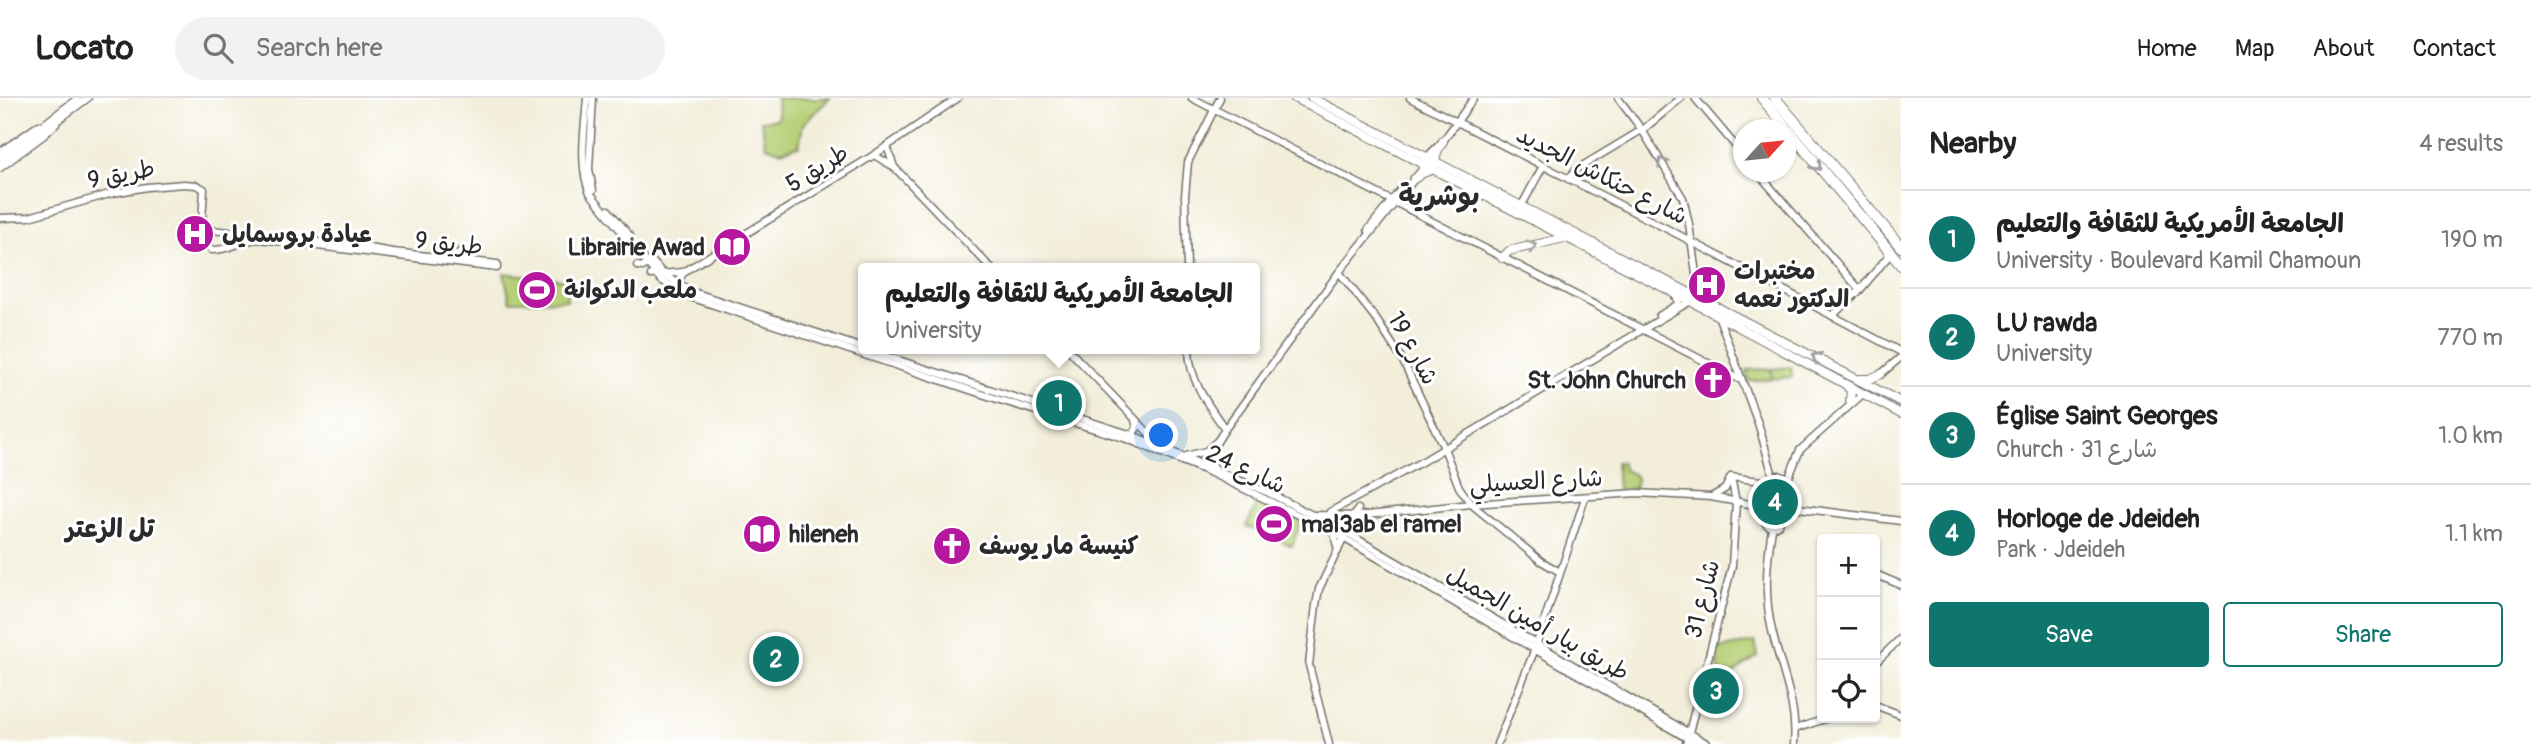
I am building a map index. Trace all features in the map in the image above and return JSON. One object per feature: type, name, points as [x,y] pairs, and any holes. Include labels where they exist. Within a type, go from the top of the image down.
[{"type":"highway","points":[[1294,98],[1407,156],[1415,164],[1426,165],[1522,205],[1676,290],[1687,302],[1901,414]]},
{"type":"highway","points":[[1312,98],[1417,150],[1427,150],[1443,141]]},
{"type":"highway","points":[[1762,98],[1901,265]]},
{"type":"highway","points":[[1776,98],[1901,247]]},
{"type":"highway","points":[[1426,165],[1443,141]]},
{"type":"highway","points":[[1417,150],[1426,165],[1565,238],[1676,290]]},
{"type":"highway","points":[[1502,258],[1509,251],[1565,238]]},
{"type":"highway","points":[[1687,302],[1856,378],[1901,402]]},
{"type":"highway","points":[[1856,378],[1870,379],[1883,375]]},
{"type":"highway","points":[[1850,401],[1883,375]]},
{"type":"highway","points":[[1883,375],[1881,386],[1887,394]]},
{"type":"highway","points":[[1856,378],[1863,386],[1862,392]]},
{"type":"highway","points":[[1841,381],[1851,391],[1850,401]]},
{"type":"street","points":[[0,166],[78,98]]},
{"type":"street","points":[[0,158],[88,98]]},
{"type":"street","points":[[590,98],[584,162],[587,188],[594,200],[658,275]]},
{"type":"street","points":[[590,98],[591,186],[658,275],[678,288],[858,350]]},
{"type":"street","name":"طريق 5","points":[[685,271],[874,155],[958,98]]},
{"type":"street","points":[[1192,98],[1741,380]]},
{"type":"street","points":[[1187,263],[1185,196],[1188,162],[1220,98]]},
{"type":"street","name":"شارع حنكاش الجديد","points":[[1410,98],[1679,235],[1832,316],[1901,357]]},
{"type":"street","points":[[1618,98],[1642,130],[1680,192],[1689,224],[1698,288],[1687,302],[1641,330]]},
{"type":"street","points":[[1568,179],[1577,169],[1642,130],[1681,98]]},
{"type":"street","points":[[1695,98],[1733,143]]},
{"type":"street","points":[[1443,141],[1472,99]]},
{"type":"street","points":[[0,152],[43,122],[57,118]]},
{"type":"street","points":[[887,146],[894,167]]},
{"type":"street","points":[[874,155],[894,167],[986,263]]},
{"type":"street","points":[[1186,456],[1206,451],[1224,432],[1339,272],[1394,201],[1426,165]]},
{"type":"street","points":[[1522,205],[1543,166]]},
{"type":"street","points":[[1766,182],[1860,290]]},
{"type":"street","name":"طريق 9","points":[[0,216],[46,212],[113,193],[147,187],[184,184],[204,189]]},
{"type":"street","name":"9 طريق","points":[[202,221],[205,229],[496,264],[497,268],[260,239],[247,240],[215,250],[207,246],[198,230],[202,221],[204,189]]},
{"type":"street","points":[[1679,235],[1689,233],[1689,224]]},
{"type":"street","points":[[1676,290],[1692,285],[1689,247],[1687,241],[1679,235]]},
{"type":"street","points":[[440,258],[456,255],[462,250]]},
{"type":"street","points":[[1832,316],[1860,290],[1891,254]]},
{"type":"street","points":[[637,266],[649,263]]},
{"type":"street","points":[[678,288],[692,267]]},
{"type":"street","points":[[658,275],[685,271]]},
{"type":"street","points":[[678,288],[685,271]]},
{"type":"street","name":"شارع 19","points":[[1339,272],[1395,348],[1444,448],[1459,487],[1471,504]]},
{"type":"street","points":[[678,288],[858,347]]},
{"type":"street","points":[[1330,512],[1444,448],[1687,302]]},
{"type":"street","points":[[1719,318],[1776,475]]},
{"type":"street","points":[[1650,326],[1651,335]]},
{"type":"street","points":[[871,354],[1037,405]]},
{"type":"street","points":[[875,354],[891,361]]},
{"type":"street","points":[[1073,354],[1162,448]]},
{"type":"street","points":[[1190,354],[1192,369],[1204,400],[1224,432]]},
{"type":"street","points":[[1883,375],[1901,357]]},
{"type":"street","name":"شارع 24","points":[[891,361],[1000,400],[1103,431],[1170,456],[1304,513]]},
{"type":"street","points":[[1772,528],[1779,524],[1786,484],[1800,450],[1862,392]]},
{"type":"street","points":[[1000,400],[1005,398],[1037,405]]},
{"type":"street","points":[[1772,528],[1765,521],[1768,482],[1788,468],[1800,446],[1850,401]]},
{"type":"street","name":"شارع 24","points":[[1037,405],[1132,435],[1186,456],[1304,513]]},
{"type":"street","points":[[1132,435],[1137,428],[1135,420]]},
{"type":"street","points":[[1170,456],[1179,456],[1203,464],[1224,432]]},
{"type":"street","points":[[1214,451],[1212,464],[1220,472]]},
{"type":"street","points":[[1776,475],[1784,478],[1786,484]]},
{"type":"street","points":[[1712,496],[1725,489],[1731,477],[1768,482]]},
{"type":"street","name":"شارع 31","points":[[1687,738],[1732,566],[1736,502],[1731,477]]},
{"type":"street","name":"شارع العسيلي","points":[[1358,513],[1637,493],[1712,496],[1766,507]]},
{"type":"street","points":[[1329,744],[1309,665],[1319,589],[1358,513],[1360,495]]},
{"type":"street","points":[[1497,744],[1536,646],[1585,498]]},
{"type":"street","points":[[1276,503],[1285,504],[1309,516],[1358,513]]},
{"type":"street","points":[[1471,504],[1541,561],[1560,572]]},
{"type":"street","points":[[1783,506],[1901,521]]},
{"type":"street","points":[[1304,513],[1358,513]]},
{"type":"street","points":[[1304,513],[1315,515],[1346,538]]},
{"type":"street","points":[[1304,513],[1346,538]]},
{"type":"street","points":[[1772,528],[1766,578],[1770,625],[1792,702],[1794,744]]},
{"type":"street","points":[[1333,532],[1338,551]]},
{"type":"street","name":"طريق بيار أمين الجميل","points":[[1346,538],[1536,646],[1697,744]]},
{"type":"street","points":[[1880,575],[1901,583]]},
{"type":"street","points":[[1878,660],[1901,638]]},
{"type":"street","points":[[1880,707],[1901,715]]},
{"type":"street","points":[[1795,729],[1817,722]]},
{"type":"street","name":"طريق بيار أمين الجميل","points":[[1687,738],[1708,744]]},
{"type":"green space","points":[[777,98],[830,98],[803,124],[799,146],[780,151],[766,146],[761,121],[778,119]]},
{"type":"green space","name":"ملعب الدكوانة","points":[[504,273],[566,280],[567,300],[510,301]]},
{"type":"green space","points":[[1791,367],[1792,377],[1748,381],[1747,370],[1770,369],[1772,377],[1772,369]]},
{"type":"green space","points":[[1616,462],[1621,462],[1624,470],[1636,478],[1635,488],[1618,490]]},
{"type":"green space","points":[[1775,481],[1781,484],[1777,520],[1773,523],[1769,519]]},
{"type":"green space","name":"mal3ab el ramel","points":[[1259,501],[1301,521],[1292,546],[1246,526]]},
{"type":"green space","points":[[1755,642],[1758,656],[1722,681],[1714,650]]},
{"type":"place","name":"عيادة بروسمايل","points":[[195,234]]},
{"type":"place","name":"Librairie Awad","points":[[732,247]]},
{"type":"place","name":"مختبرات الدكتور نعمه","points":[[1707,285]]},
{"type":"place","name":"ملعب الدكوانة","points":[[537,290]]},
{"type":"place","name":"St. John Church","points":[[1713,380]]},
{"type":"place","name":"الجامعة الأمريكية للثقافة والتعليم","points":[[1059,403]]},
{"type":"place","name":"Horloge de Jdeideh","points":[[1775,502]]},
{"type":"place","name":"mal3ab el ramel","points":[[1274,524]]},
{"type":"place","name":"hileneh","points":[[762,534]]},
{"type":"place","name":"كنيسة مار يوسف","points":[[952,546]]},
{"type":"place","name":"LU rawda","points":[[776,659]]},
{"type":"place","name":"Église Saint Georges","points":[[1716,691]]},
{"type":"district","name":"بوشرية","points":[[1439,195]]},
{"type":"district","name":"تل الزعتر","points":[[110,528]]}]
